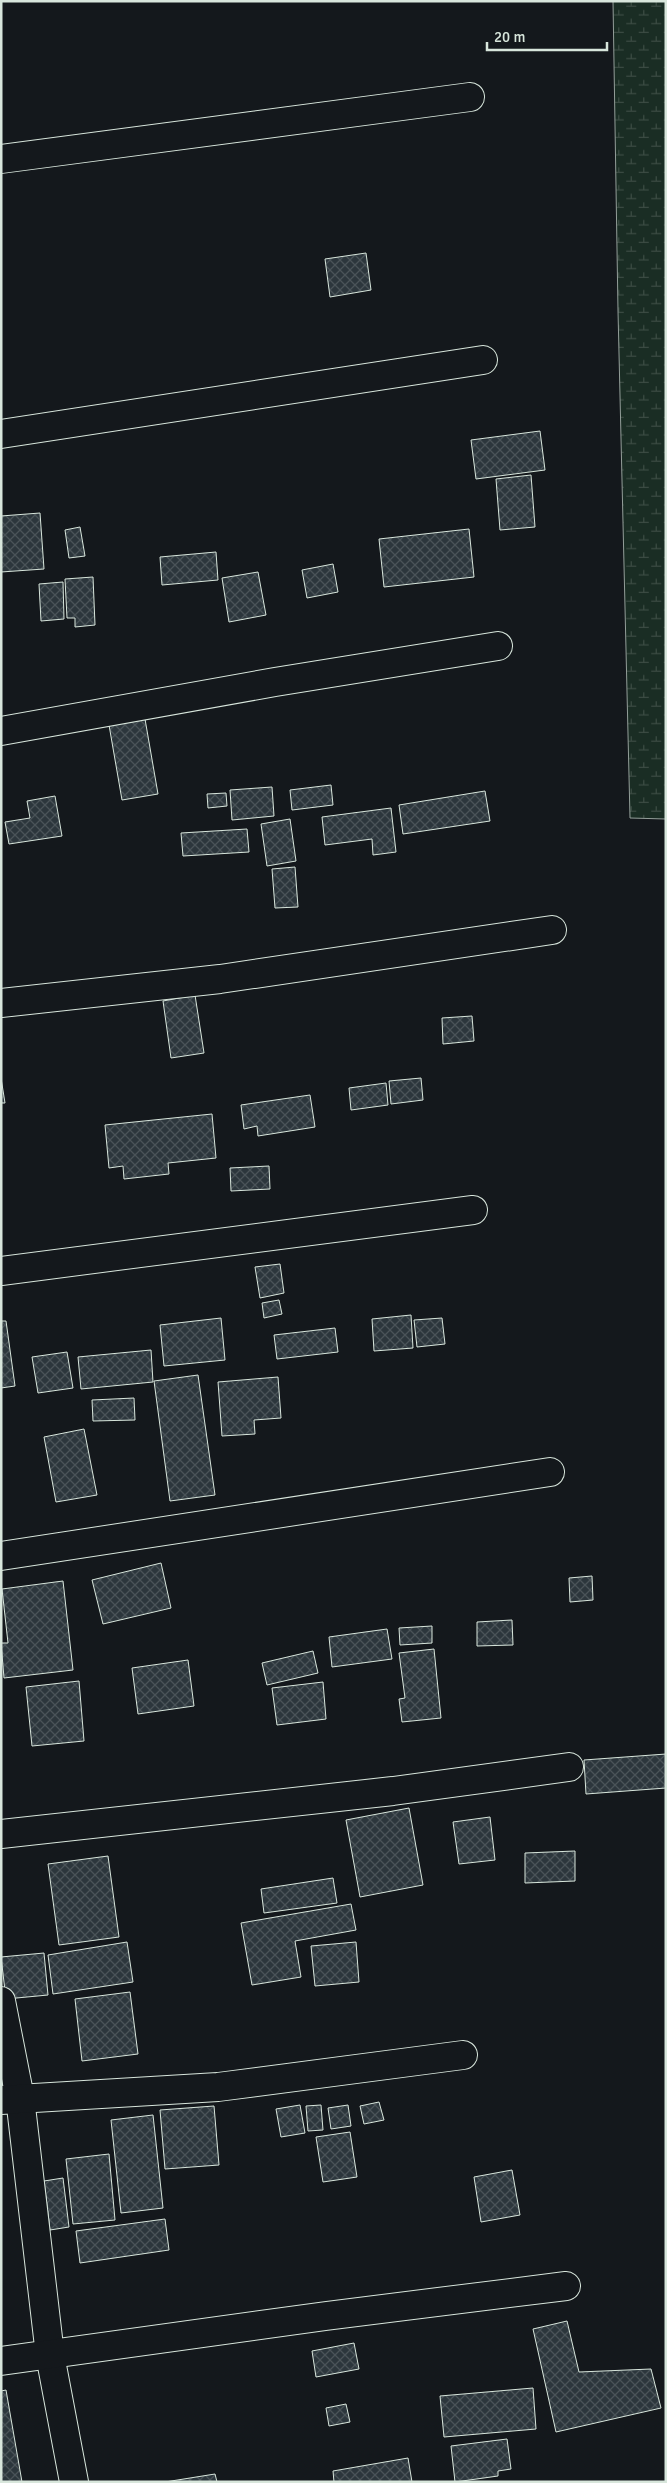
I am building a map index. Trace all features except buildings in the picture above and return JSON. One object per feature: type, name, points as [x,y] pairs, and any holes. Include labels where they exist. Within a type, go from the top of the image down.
[{"type":"street","points":[[1,159],[470,97]]},
{"type":"street","points":[[1,434],[483,360]]},
{"type":"street","points":[[1,731],[275,682],[498,646]]},
{"type":"street","points":[[1,1003],[220,979],[552,930]]},
{"type":"street","points":[[1,1271],[474,1210]]},
{"type":"street","points":[[1,1556],[550,1472]]},
{"type":"street","points":[[1,1834],[393,1791],[569,1767]]},
{"type":"street","points":[[1,2001],[11,2099],[50,2354],[74,2482]]},
{"type":"street","points":[[11,2099],[218,2087],[463,2055]]},
{"type":"street","points":[[1,2361],[326,2316],[566,2286]]},
{"type":"green space","points":[[613,1],[666,1],[666,819],[630,818]]}]
